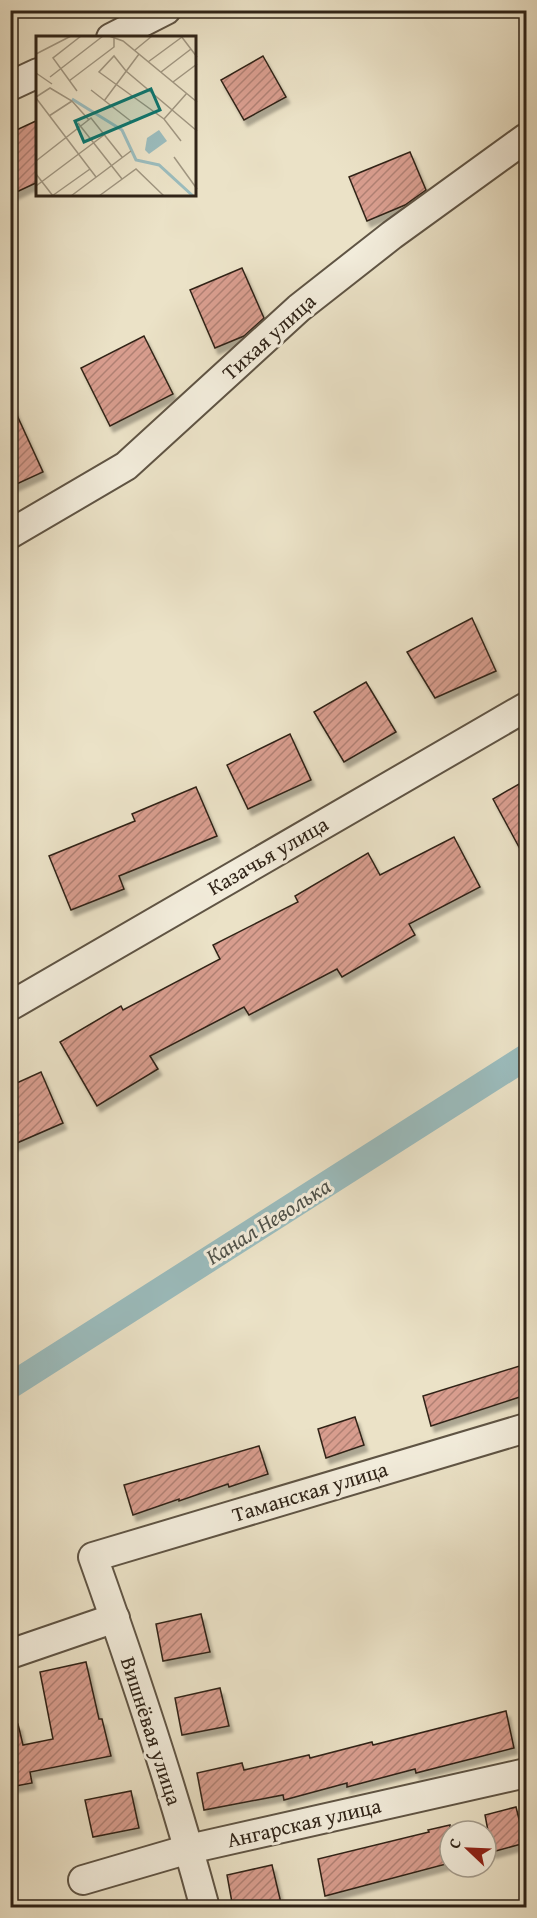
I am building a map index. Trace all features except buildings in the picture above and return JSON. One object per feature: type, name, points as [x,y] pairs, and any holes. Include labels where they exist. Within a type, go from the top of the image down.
[{"type":"street","points":[[115,36],[166,10]]},
{"type":"street","points":[[10,86],[36,74]]},
{"type":"street","name":"Тихая улица","points":[[10,534],[126,466],[299,308],[392,235],[526,138]]},
{"type":"street","name":"Казачья улица","points":[[10,1006],[526,707]]},
{"type":"street","name":"Таманская улица","points":[[93,1557],[526,1428]]},
{"type":"street","name":"Вишнёвая улица","points":[[93,1557],[115,1618],[189,1849],[205,1908]]},
{"type":"street","points":[[10,1654],[115,1618]]},
{"type":"street","name":"Ангарская улица","points":[[83,1880],[189,1849],[526,1773]]},
{"type":"waterway","name":"Канал Неволька","points":[[10,1386],[526,1057]]}]
